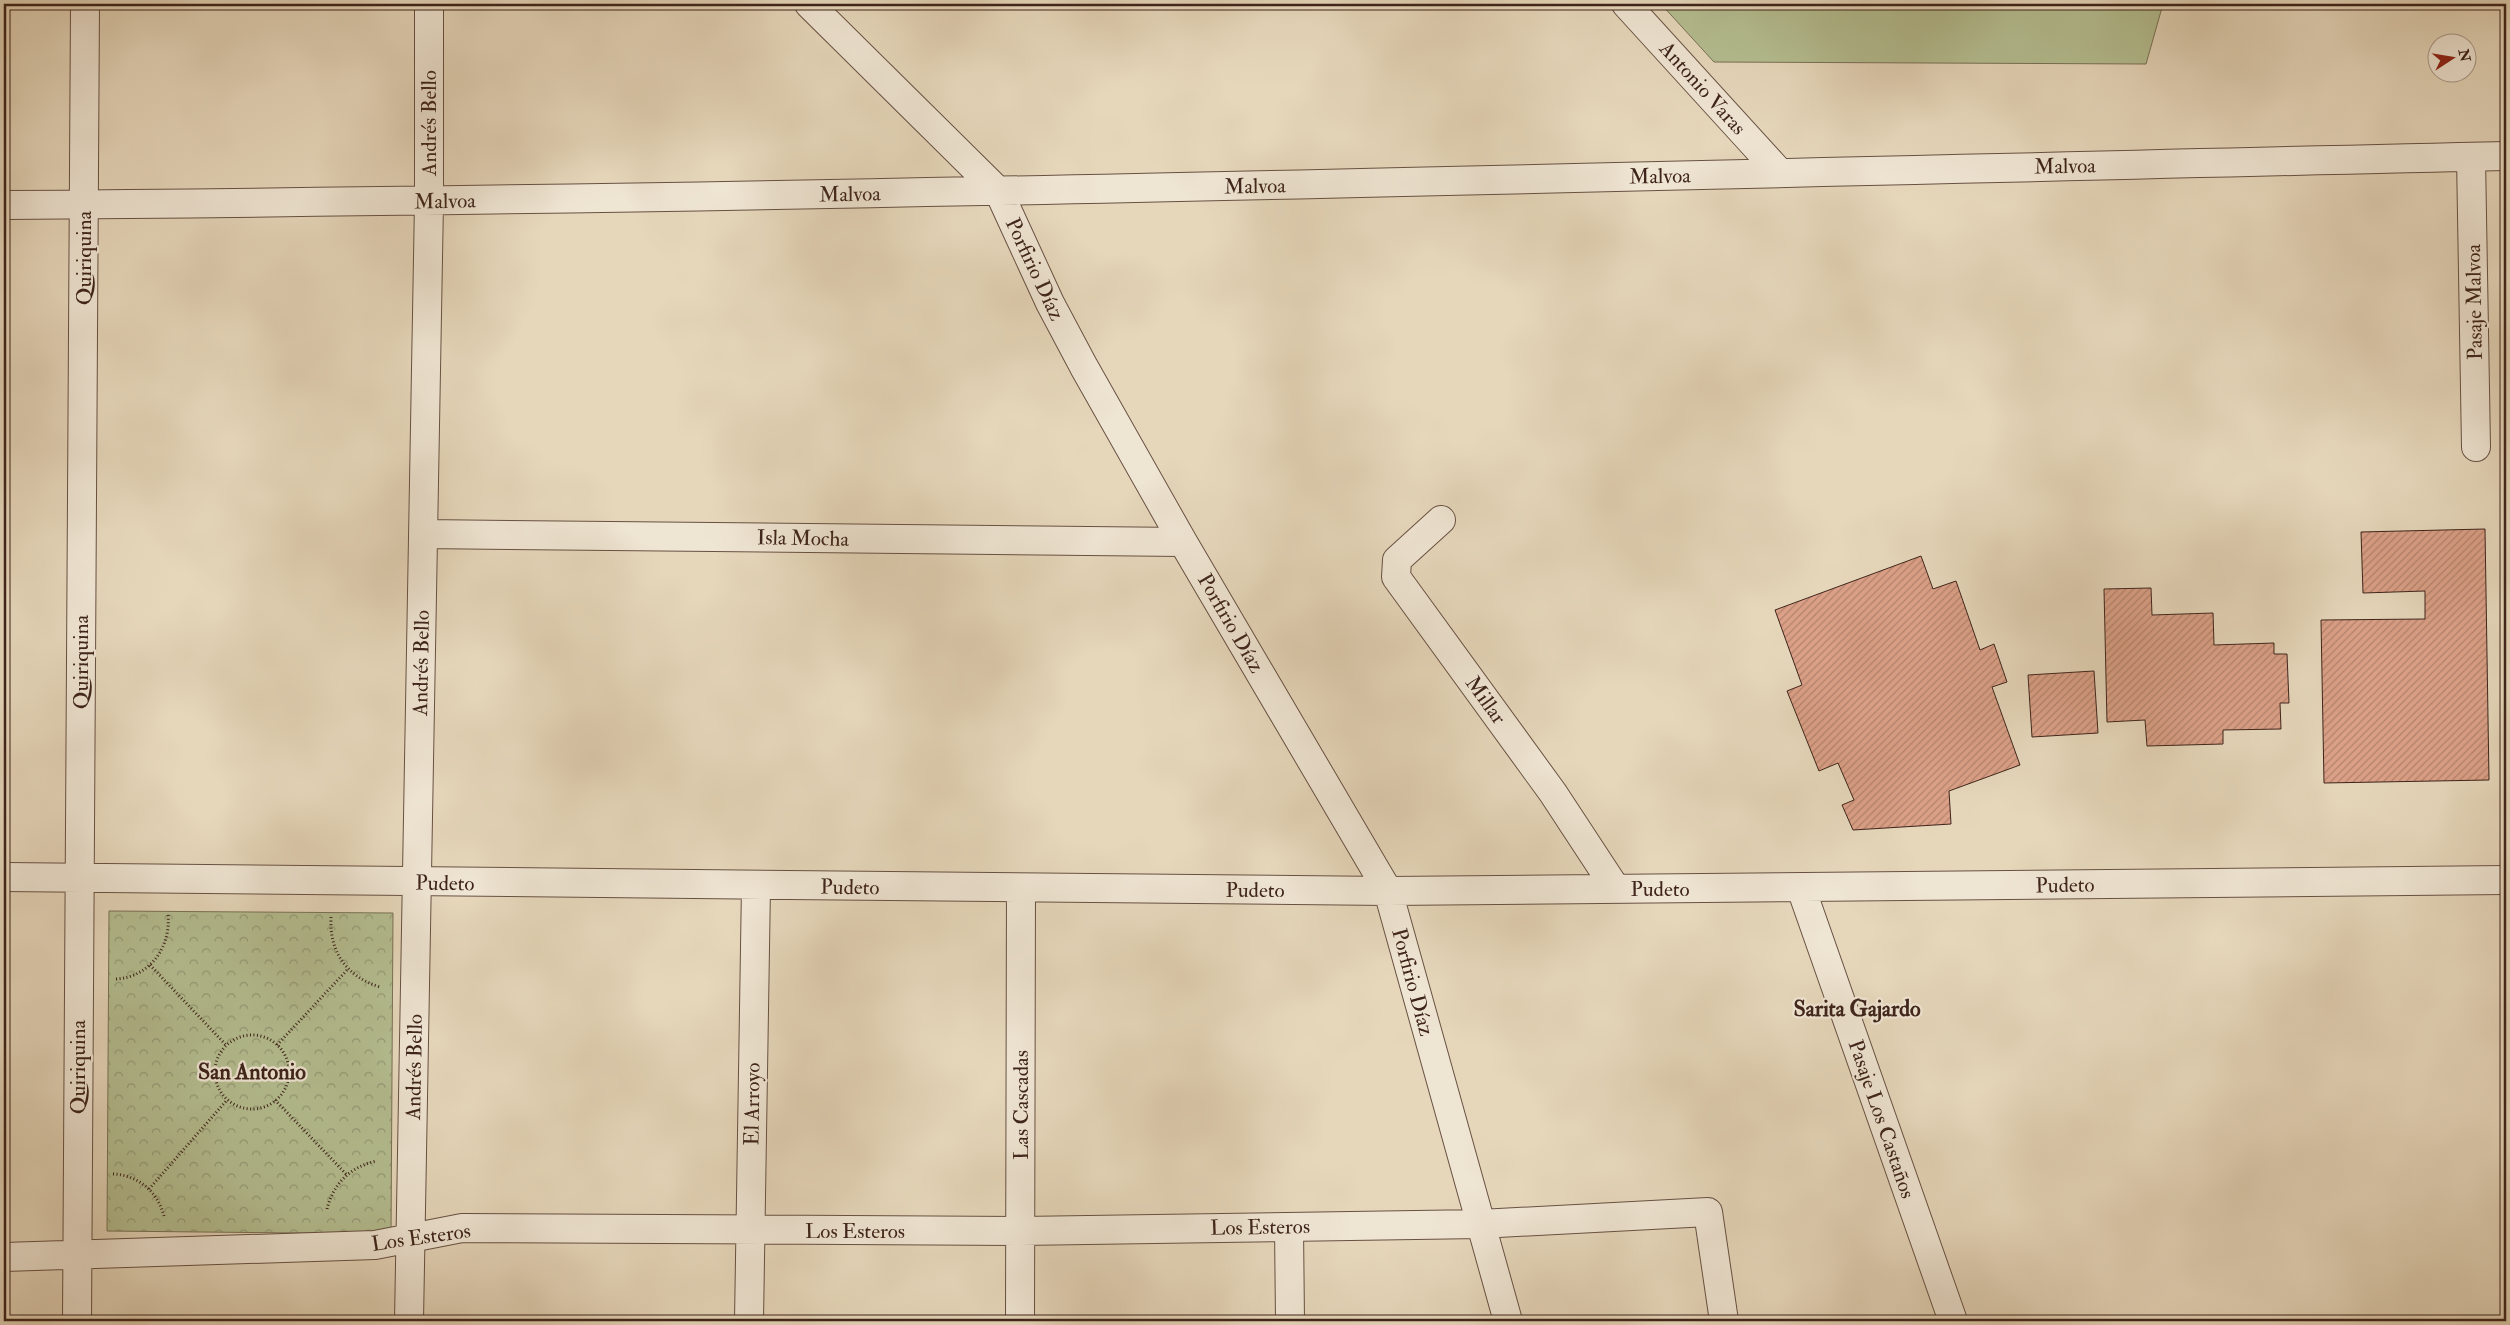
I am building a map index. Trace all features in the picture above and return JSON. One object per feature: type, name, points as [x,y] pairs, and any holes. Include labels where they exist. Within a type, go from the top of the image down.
[{"type":"street","name":"Quiriquina","points":[[77,1321],[86,4]]},
{"type":"street","name":"Andrés Bello","points":[[410,1321],[429,202],[429,4]]},
{"type":"street","name":"Porfirio Díaz","points":[[809,4],[999,192],[1050,303],[1183,542],[1388,891],[1508,1321]]},
{"type":"street","name":"Antonio Varas","points":[[1626,4],[1780,173]]},
{"type":"street","name":"Malvoa","points":[[4,205],[429,202],[999,192],[2506,156]]},
{"type":"street","name":"Pasaje Malvoa","points":[[2471,157],[2476,447]]},
{"type":"street","name":"Millar","points":[[1441,520],[1397,560],[1396,577],[1553,792],[1616,889]]},
{"type":"street","name":"Isla Mocha","points":[[423,534],[1183,542]]},
{"type":"street","name":"Pudeto","points":[[4,877],[1021,889],[1388,891],[2506,880]]},
{"type":"street","name":"El Arroyo","points":[[749,1321],[756,886]]},
{"type":"street","name":"Pasaje Los Castaños","points":[[1802,888],[1952,1321]]},
{"type":"street","name":"Las Cascadas","points":[[1020,1321],[1021,889]]},
{"type":"street","name":"Los Esteros","points":[[4,1257],[375,1245],[462,1228],[1021,1231],[1480,1224],[1708,1212],[1724,1321]]},
{"type":"street","points":[[1289,1227],[1290,1321]]},
{"type":"path","points":[[108,979],[126,978],[141,972],[150,965],[163,949],[168,934],[165,879]]},
{"type":"path","points":[[344,882],[331,912],[330,927],[337,954],[348,969],[360,979],[379,987],[415,988]]},
{"type":"path","points":[[150,965],[226,1045]]},
{"type":"path","points":[[277,1045],[348,969]]},
{"type":"path","points":[[247,1035],[264,1037],[277,1045],[285,1056],[288,1067],[288,1079],[284,1090],[268,1106],[244,1109],[228,1100],[218,1088],[214,1077],[215,1065],[226,1045],[247,1035]]},
{"type":"path","points":[[149,1188],[228,1100]]},
{"type":"path","points":[[275,1100],[347,1175]]},
{"type":"path","points":[[327,1247],[328,1205],[335,1190],[347,1175],[358,1167],[374,1162],[412,1161]]},
{"type":"path","points":[[78,1172],[123,1175],[135,1179],[149,1188],[159,1202],[166,1222]]},
{"type":"green space","points":[[1661,4],[2163,4],[2146,64],[1714,62]]},
{"type":"green space","points":[[109,911],[393,913],[391,1234],[107,1231]]},
{"type":"building","points":[[2485,529],[2489,780],[2324,783],[2321,620],[2425,619],[2425,591],[2363,593],[2361,532]]},
{"type":"building","points":[[1921,556],[1933,589],[1956,581],[1980,650],[1994,644],[2007,682],[1992,687],[2020,765],[1949,791],[1951,824],[1853,830],[1842,805],[1854,800],[1838,763],[1819,771],[1787,691],[1802,685],[1775,610]]},
{"type":"building","points":[[2151,588],[2152,615],[2213,613],[2214,645],[2274,643],[2274,654],[2287,654],[2289,703],[2280,703],[2281,729],[2223,730],[2223,744],[2147,746],[2145,720],[2107,722],[2104,589]]},
{"type":"building","points":[[2094,671],[2098,733],[2032,737],[2028,675]]},
{"type":"district","name":"Sarita Gajardo","points":[[1857,1008]]},
{"type":"district","name":"San Antonio","points":[[252,1071]]}]
